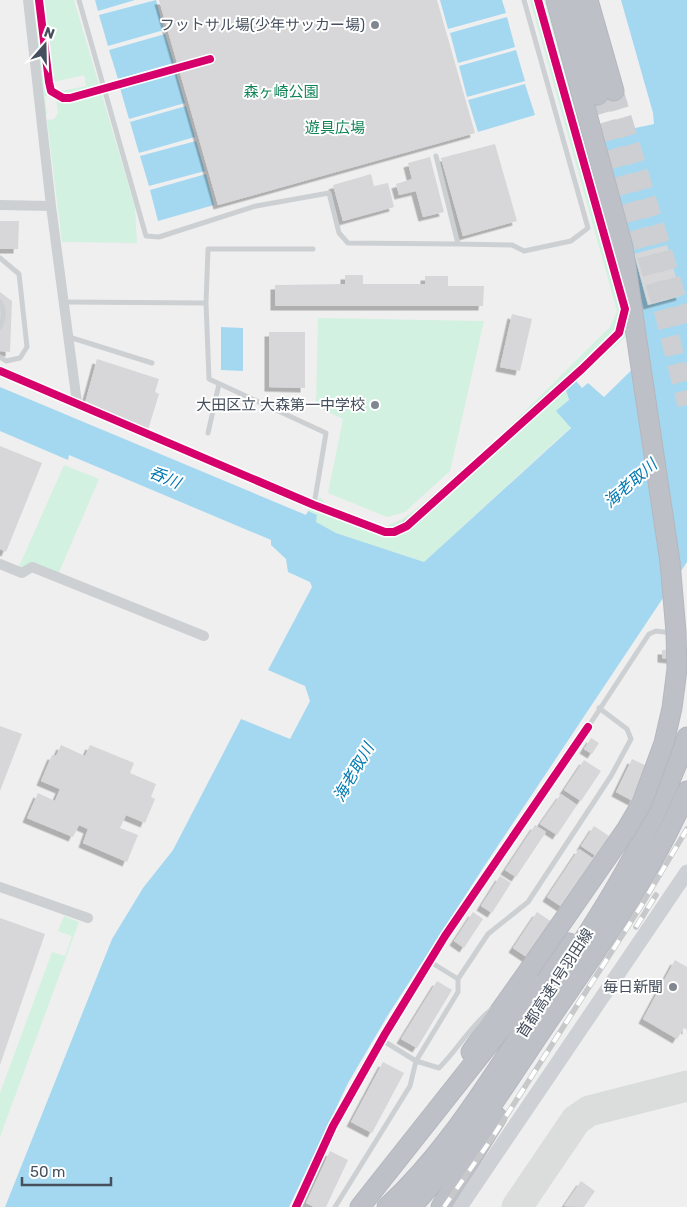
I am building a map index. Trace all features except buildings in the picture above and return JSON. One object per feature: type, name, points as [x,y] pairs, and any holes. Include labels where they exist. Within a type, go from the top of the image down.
[{"type":"highway","points":[[411,1143],[510,995],[576,904],[642,803],[664,743],[672,708],[676,669],[676,632],[670,562],[623,247],[556,0]]},
{"type":"highway","points":[[571,0],[606,93],[588,0]]},
{"type":"highway","name":"首都高速1号羽田線","points":[[416,1194],[432,1160],[493,1076],[552,989],[621,881],[662,804],[687,738]]},
{"type":"highway","name":"首都高速1号羽田線","points":[[387,1207],[416,1194],[468,1139],[641,880],[659,850],[687,791]]},
{"type":"highway","points":[[360,1207],[548,970],[643,840]]},
{"type":"highway","points":[[441,1207],[493,1125],[559,1005]]},
{"type":"street","points":[[28,0],[51,206],[77,403]]},
{"type":"street","points":[[0,206],[51,206]]},
{"type":"street","points":[[0,564],[22,573],[32,567],[204,636]]},
{"type":"street","points":[[296,1207],[333,1126],[381,1039],[535,801],[547,788],[588,726]]},
{"type":"street","points":[[460,1207],[687,872]]},
{"type":"street","points":[[0,887],[88,918]]},
{"type":"lane","points":[[79,0],[146,236],[158,237],[256,206],[329,193],[339,233],[348,243],[512,245],[524,251],[571,241],[588,228],[524,0]]},
{"type":"lane","points":[[436,156],[458,244]]},
{"type":"lane","points":[[314,249],[208,249],[206,303],[208,379],[326,432],[314,505]]},
{"type":"lane","points":[[0,258],[16,270],[20,279],[27,346],[20,358],[6,361],[0,357]]},
{"type":"lane","points":[[0,302],[3,308],[4,320],[0,328]]},
{"type":"lane","points":[[64,302],[206,303]]},
{"type":"lane","points":[[69,337],[152,363]]},
{"type":"lane","points":[[208,433],[219,384]]},
{"type":"lane","points":[[588,726],[649,634],[656,631],[679,634]]},
{"type":"lane","points":[[335,1207],[410,1086],[416,1061],[458,992],[458,979],[488,934],[528,902],[620,760],[631,739],[627,729],[599,708]]},
{"type":"lane","points":[[430,961],[458,979]]},
{"type":"lane","points":[[381,1039],[416,1061],[440,1068],[483,1016],[510,995]]},
{"type":"green space","points":[[30,0],[74,0],[135,207],[137,243],[62,242],[47,120],[54,119],[58,113],[56,98],[61,91],[86,86],[84,75],[54,82],[45,98],[47,114],[44,114]]},
{"type":"green space","points":[[530,0],[545,0],[631,307],[632,331],[567,390],[571,427],[424,562],[336,533],[315,522],[317,515],[308,511],[320,497],[330,508],[382,527],[402,519],[477,457],[522,414],[610,327],[617,311]]},
{"type":"green space","points":[[318,318],[484,321],[450,471],[405,512],[387,517],[328,493],[343,419],[316,406]]},
{"type":"green space","points":[[64,465],[99,479],[57,577],[32,567],[17,571]]},
{"type":"green space","points":[[64,916],[79,922],[0,1137],[0,1093],[52,952],[65,956],[72,936],[58,931]]},
{"type":"water","points":[[95,0],[135,0],[98,11]]},
{"type":"water","points":[[156,0],[164,30],[108,46],[99,15]]},
{"type":"water","points":[[440,0],[502,0],[506,13],[448,29]]},
{"type":"water","points":[[621,0],[687,0],[687,562],[485,865],[388,1015],[348,1083],[289,1207],[5,1207],[112,939],[143,888],[173,850],[241,719],[290,739],[310,701],[305,686],[268,670],[312,587],[310,582],[288,572],[286,559],[271,545],[271,540],[69,455],[68,460],[0,431],[0,387],[306,515],[308,511],[317,515],[316,522],[336,533],[424,562],[571,428],[556,411],[569,400],[566,390],[576,381],[582,388],[588,383],[604,397],[647,355],[602,135],[654,124],[653,113]]},
{"type":"water","points":[[507,17],[515,47],[458,63],[450,33]]},
{"type":"water","points":[[165,34],[174,63],[118,79],[109,50]]},
{"type":"water","points":[[516,50],[525,81],[467,97],[459,66]]},
{"type":"water","points":[[176,72],[185,103],[129,119],[120,88]]},
{"type":"water","points":[[525,84],[535,115],[478,132],[468,100]]},
{"type":"water","points":[[186,106],[195,137],[139,153],[130,122]]},
{"type":"water","points":[[196,141],[205,171],[149,186],[140,156]]},
{"type":"water","points":[[206,174],[214,205],[158,221],[150,190]]},
{"type":"water","points":[[221,327],[243,328],[243,371],[221,370]]},
{"type":"pier","points":[[174,63],[174,66],[118,82],[115,80]]},
{"type":"pier","points":[[175,69],[176,72],[118,89],[120,86]]},
{"type":"taxiway","points":[[517,1207],[576,1120],[589,1111],[687,1086]]},
{"type":"tunnel","points":[[614,91],[687,332]]},
{"type":"tunnel","points":[[598,95],[664,313],[687,405]]},
{"type":"railway","points":[[444,1207],[492,1138],[641,906],[687,829]]},
{"type":"railway","points":[[636,927],[656,895]]},
{"type":"cycle path","points":[[39,0],[51,91],[63,98],[70,98],[210,59]]},
{"type":"cycle path","points":[[0,371],[314,505],[385,532],[394,532],[407,526],[582,369],[619,333],[625,309],[538,0]]},
{"type":"cycle path","points":[[296,1207],[333,1126],[385,1034],[445,936],[588,727]]},
{"type":"place","name":"フットサル場(少年サッカー場)","points":[[375,25]]},
{"type":"place","name":"大田区立 大森第一中学校","points":[[375,405]]},
{"type":"place","name":"毎日新聞","points":[[673,987]]},
{"type":"park label","name":"森ヶ崎公園","points":[[281,92]]},
{"type":"park label","name":"遊具広場","points":[[335,128]]},
{"type":"water label","name":"呑川","points":[[165,477]]},
{"type":"water label","name":"海老取川","points":[[630,483]]},
{"type":"water label","name":"海老取川","points":[[353,772]]}]
